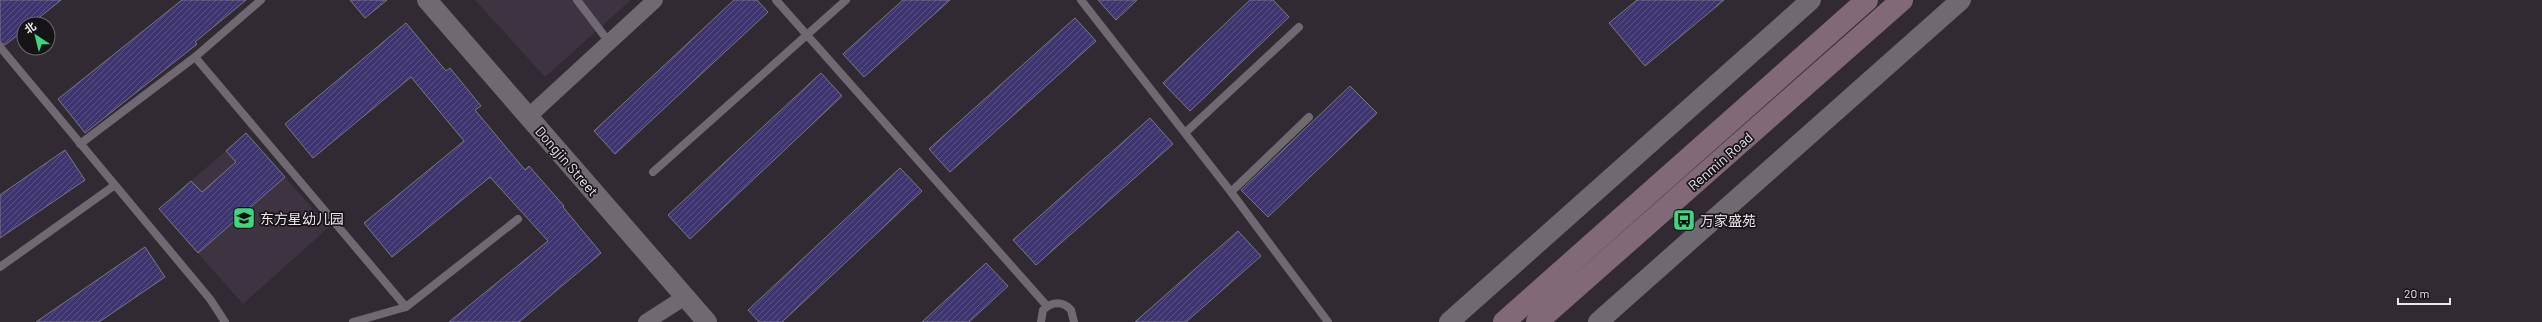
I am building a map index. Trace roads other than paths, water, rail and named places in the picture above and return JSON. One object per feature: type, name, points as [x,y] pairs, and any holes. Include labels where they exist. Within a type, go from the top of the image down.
[{"type":"main road","name":"Renmin Road","points":[[1504,322],[1867,0]]},
{"type":"main road","name":"Renmin Road","points":[[1537,322],[1902,0]]},
{"type":"street","name":"Dongjin Street","points":[[427,0],[707,322]]},
{"type":"street","points":[[528,117],[655,0]]},
{"type":"street","points":[[1450,322],[1811,0]]},
{"type":"street","points":[[1598,322],[1961,0]]},
{"type":"street","points":[[646,322],[685,297]]},
{"type":"lane","points":[[80,144],[195,56],[261,0]]},
{"type":"lane","points":[[577,0],[609,42]]},
{"type":"lane","points":[[776,0],[1047,306]]},
{"type":"lane","points":[[653,172],[846,0]]},
{"type":"lane","points":[[1081,0],[1231,192],[1328,322]]},
{"type":"lane","points":[[1185,133],[1299,27]]},
{"type":"lane","points":[[0,47],[210,299],[225,322]]},
{"type":"lane","points":[[195,56],[406,307]]},
{"type":"lane","points":[[1231,192],[1309,117]]},
{"type":"lane","points":[[0,267],[115,185]]},
{"type":"lane","points":[[353,322],[406,307],[518,219]]},
{"type":"lane","points":[[1041,322],[1041,315],[1047,306],[1057,302],[1068,306],[1074,315],[1074,322]]},
{"type":"place","name":"东方星幼儿园","points":[[244,218]]},
{"type":"place","name":"万家盛苑","points":[[1684,220]]}]
